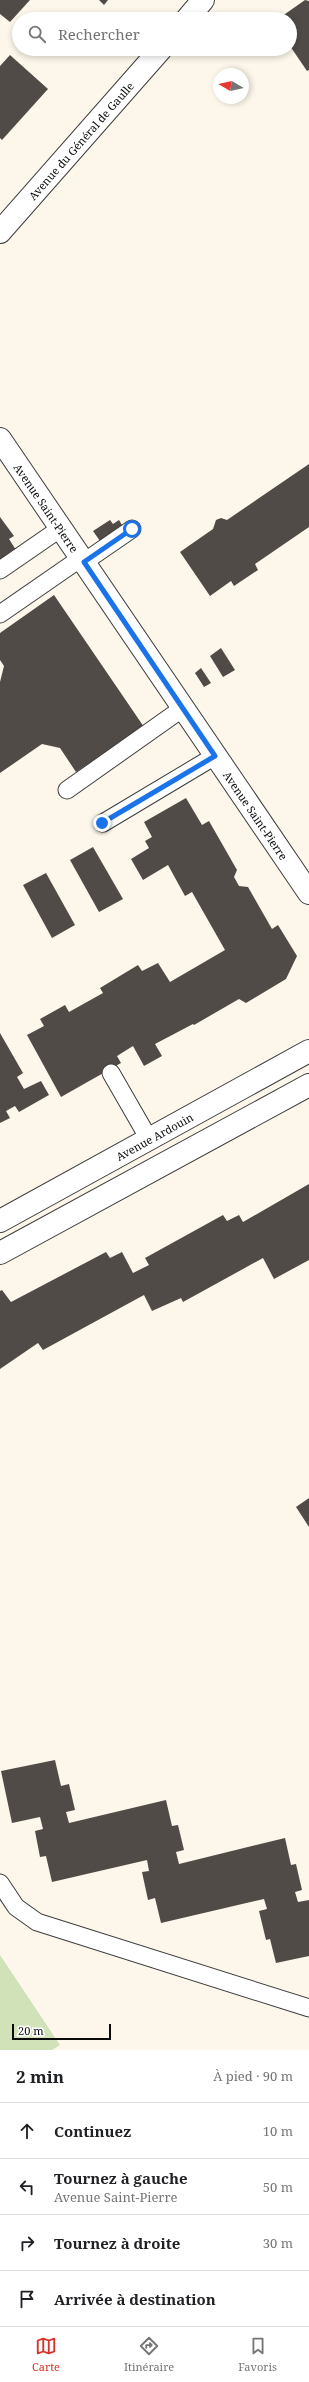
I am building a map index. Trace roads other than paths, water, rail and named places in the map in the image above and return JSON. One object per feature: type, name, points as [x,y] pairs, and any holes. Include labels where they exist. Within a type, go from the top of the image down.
[{"type":"street","points":[[193,12],[203,0]]},
{"type":"street","name":"Avenue du Général de Gaulle","points":[[0,232],[154,56]]},
{"type":"street","name":"Avenue Saint-Pierre","points":[[0,439],[309,893]]},
{"type":"street","name":"Avenue Ardouin","points":[[0,1221],[309,1051]]},
{"type":"street","points":[[0,1253],[309,1085]]},
{"type":"lane","points":[[0,570],[61,528]]},
{"type":"lane","points":[[0,614],[132,529]]},
{"type":"lane","points":[[67,790],[183,708]]},
{"type":"lane","points":[[102,823],[215,756]]},
{"type":"lane","points":[[111,1073],[149,1139]]},
{"type":"lane","points":[[0,1883],[16,1907],[37,1922],[309,2008]]}]
